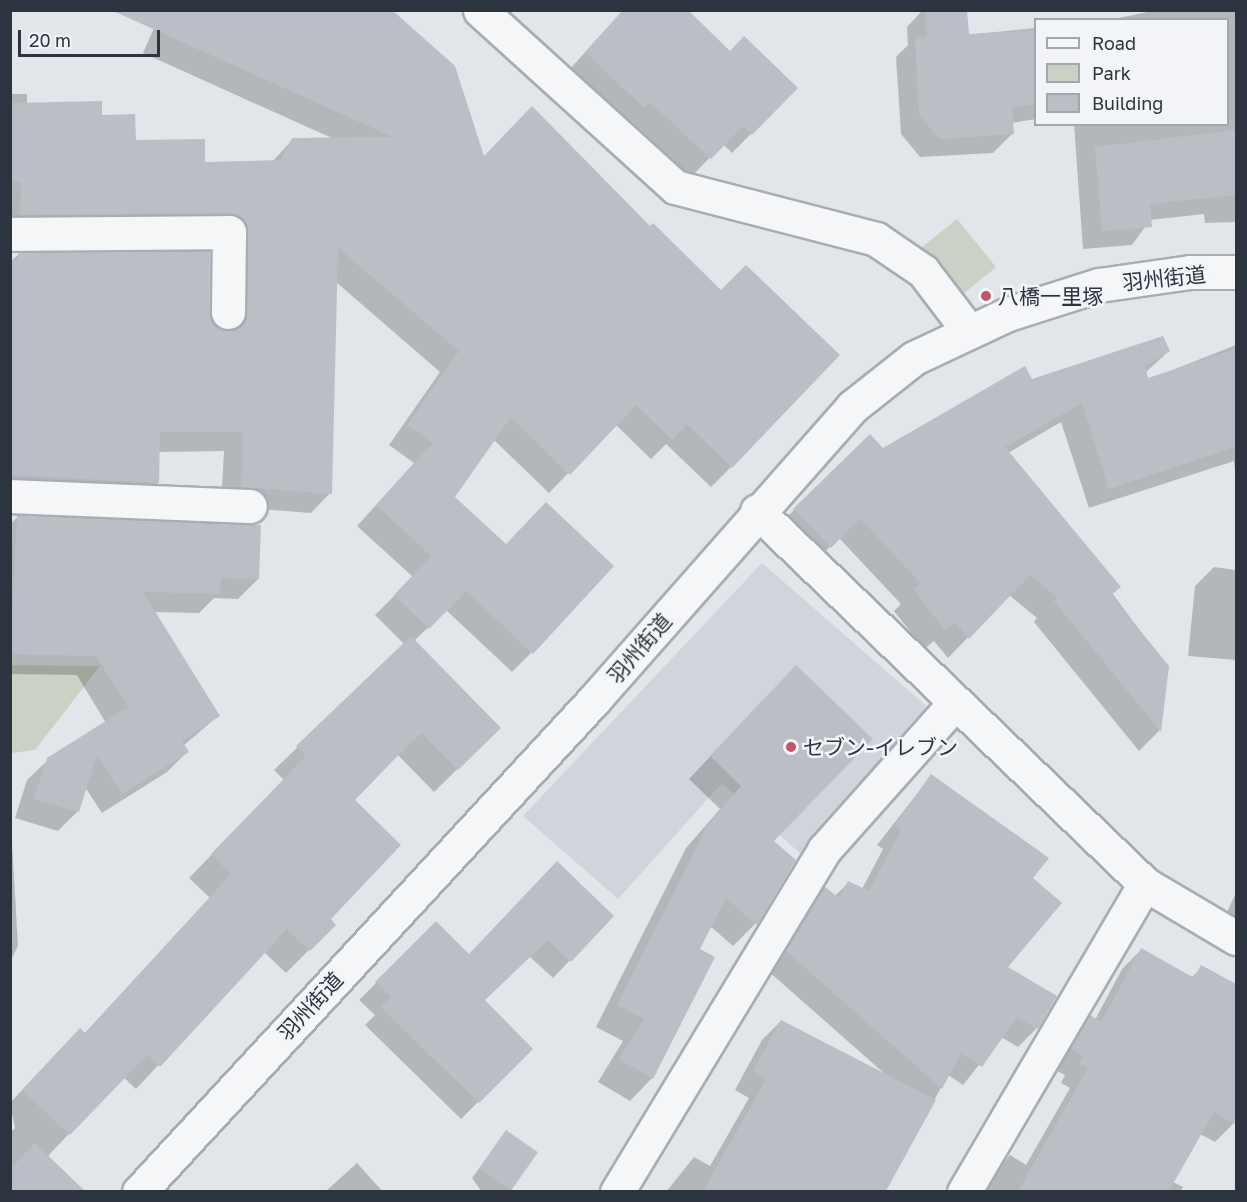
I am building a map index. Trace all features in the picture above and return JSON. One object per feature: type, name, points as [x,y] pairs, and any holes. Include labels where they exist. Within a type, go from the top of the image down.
[{"type":"street","points":[[480,10],[675,187],[876,239],[922,271],[968,330]]},
{"type":"street","points":[[10,234],[229,232],[228,312]]},
{"type":"street","name":"羽州街道","points":[[139,1191],[593,701],[757,511],[852,407],[914,358],[968,330],[1099,285],[1190,272],[1236,272]]},
{"type":"street","points":[[10,496],[250,506]]},
{"type":"street","points":[[757,511],[953,705],[1145,884],[1236,938]]},
{"type":"street","points":[[617,1191],[824,850],[953,705]]},
{"type":"street","points":[[964,1191],[1145,884]]},
{"type":"shaded area","points":[[762,563],[932,711],[803,856],[722,783],[618,899],[523,816]]},
{"type":"green space","points":[[957,219],[996,267],[958,298],[919,250]]},
{"type":"green space","points":[[10,665],[100,666],[35,750],[11,753]]},
{"type":"building","points":[[111,10],[392,10],[455,66],[484,156],[532,106],[650,226],[653,223],[721,290],[746,265],[840,355],[732,468],[687,424],[672,440],[636,405],[570,475],[511,417],[455,497],[506,544],[546,502],[614,566],[533,654],[466,591],[429,629],[394,595],[431,556],[376,505],[433,443],[407,425],[459,351],[338,248],[332,494],[241,487],[243,432],[160,432],[159,483],[10,475],[10,261],[18,260],[18,253],[210,251],[209,312],[218,328],[228,331],[238,328],[247,313],[248,232],[239,216],[229,213],[20,215],[21,182],[10,182],[10,103],[102,101],[102,115],[135,114],[136,140],[205,139],[205,162],[281,160],[292,138],[393,137]]},
{"type":"building","points":[[623,10],[688,10],[730,51],[744,36],[798,88],[752,135],[743,126],[711,159],[650,102],[644,108],[585,52]]},
{"type":"building","points":[[925,10],[967,10],[969,34],[1034,30],[1034,104],[1012,107],[1014,134],[939,139],[919,115],[915,37],[927,36]]},
{"type":"building","points":[[1236,130],[1236,195],[1150,204],[1152,227],[1102,231],[1095,147]]},
{"type":"building","points":[[1163,336],[1170,351],[1145,366],[1148,378],[1236,349],[1236,447],[1109,489],[1082,403],[1005,447],[1121,587],[1111,595],[1169,666],[1161,732],[1054,601],[1056,597],[1030,575],[969,639],[955,622],[945,630],[913,589],[921,584],[860,518],[831,548],[793,509],[870,434],[883,448],[1025,366],[1032,379]]},
{"type":"building","points":[[17,515],[261,525],[259,579],[221,578],[220,594],[143,592],[220,716],[182,741],[189,752],[122,794],[97,755],[79,812],[34,799],[47,758],[128,707],[96,656],[10,654]]},
{"type":"building","points":[[411,636],[501,728],[458,770],[422,733],[412,741],[355,800],[401,845],[331,919],[336,925],[310,951],[287,929],[160,1067],[147,1055],[70,1135],[22,1090],[80,1028],[85,1033],[231,874],[211,854],[306,756],[296,746]]},
{"type":"building","points":[[796,665],[873,739],[774,841],[796,860],[757,925],[726,898],[700,949],[715,957],[653,1079],[619,1059],[644,1019],[617,1005],[708,824],[741,786],[710,756]]},
{"type":"building","points":[[931,774],[1049,858],[1033,878],[1062,903],[1008,967],[1057,996],[1038,1029],[1017,1017],[982,1067],[961,1053],[942,1089],[785,950],[824,886],[839,898],[848,881],[869,891],[901,830],[895,825]]},
{"type":"building","points":[[557,861],[614,916],[571,962],[548,940],[485,1000],[533,1049],[479,1103],[381,1007],[391,997],[375,982],[436,921],[469,954]]},
{"type":"building","points":[[1141,948],[1194,978],[1201,965],[1236,984],[1236,1125],[1214,1112],[1169,1191],[1018,1191],[1088,1068],[1079,1064],[1083,1056],[1070,1048],[1090,1015],[1101,1022]]},
{"type":"building","points":[[781,1020],[936,1100],[886,1191],[703,1191],[766,1079],[753,1071]]},
{"type":"building","points":[[506,1130],[538,1152],[511,1191],[479,1169]]},
{"type":"building","points":[[35,1143],[85,1191],[10,1191],[10,1169]]},
{"type":"place","name":"八橋一里塚","points":[[986,296]]},
{"type":"place","name":"セブン-イレブン","points":[[791,747]]}]
